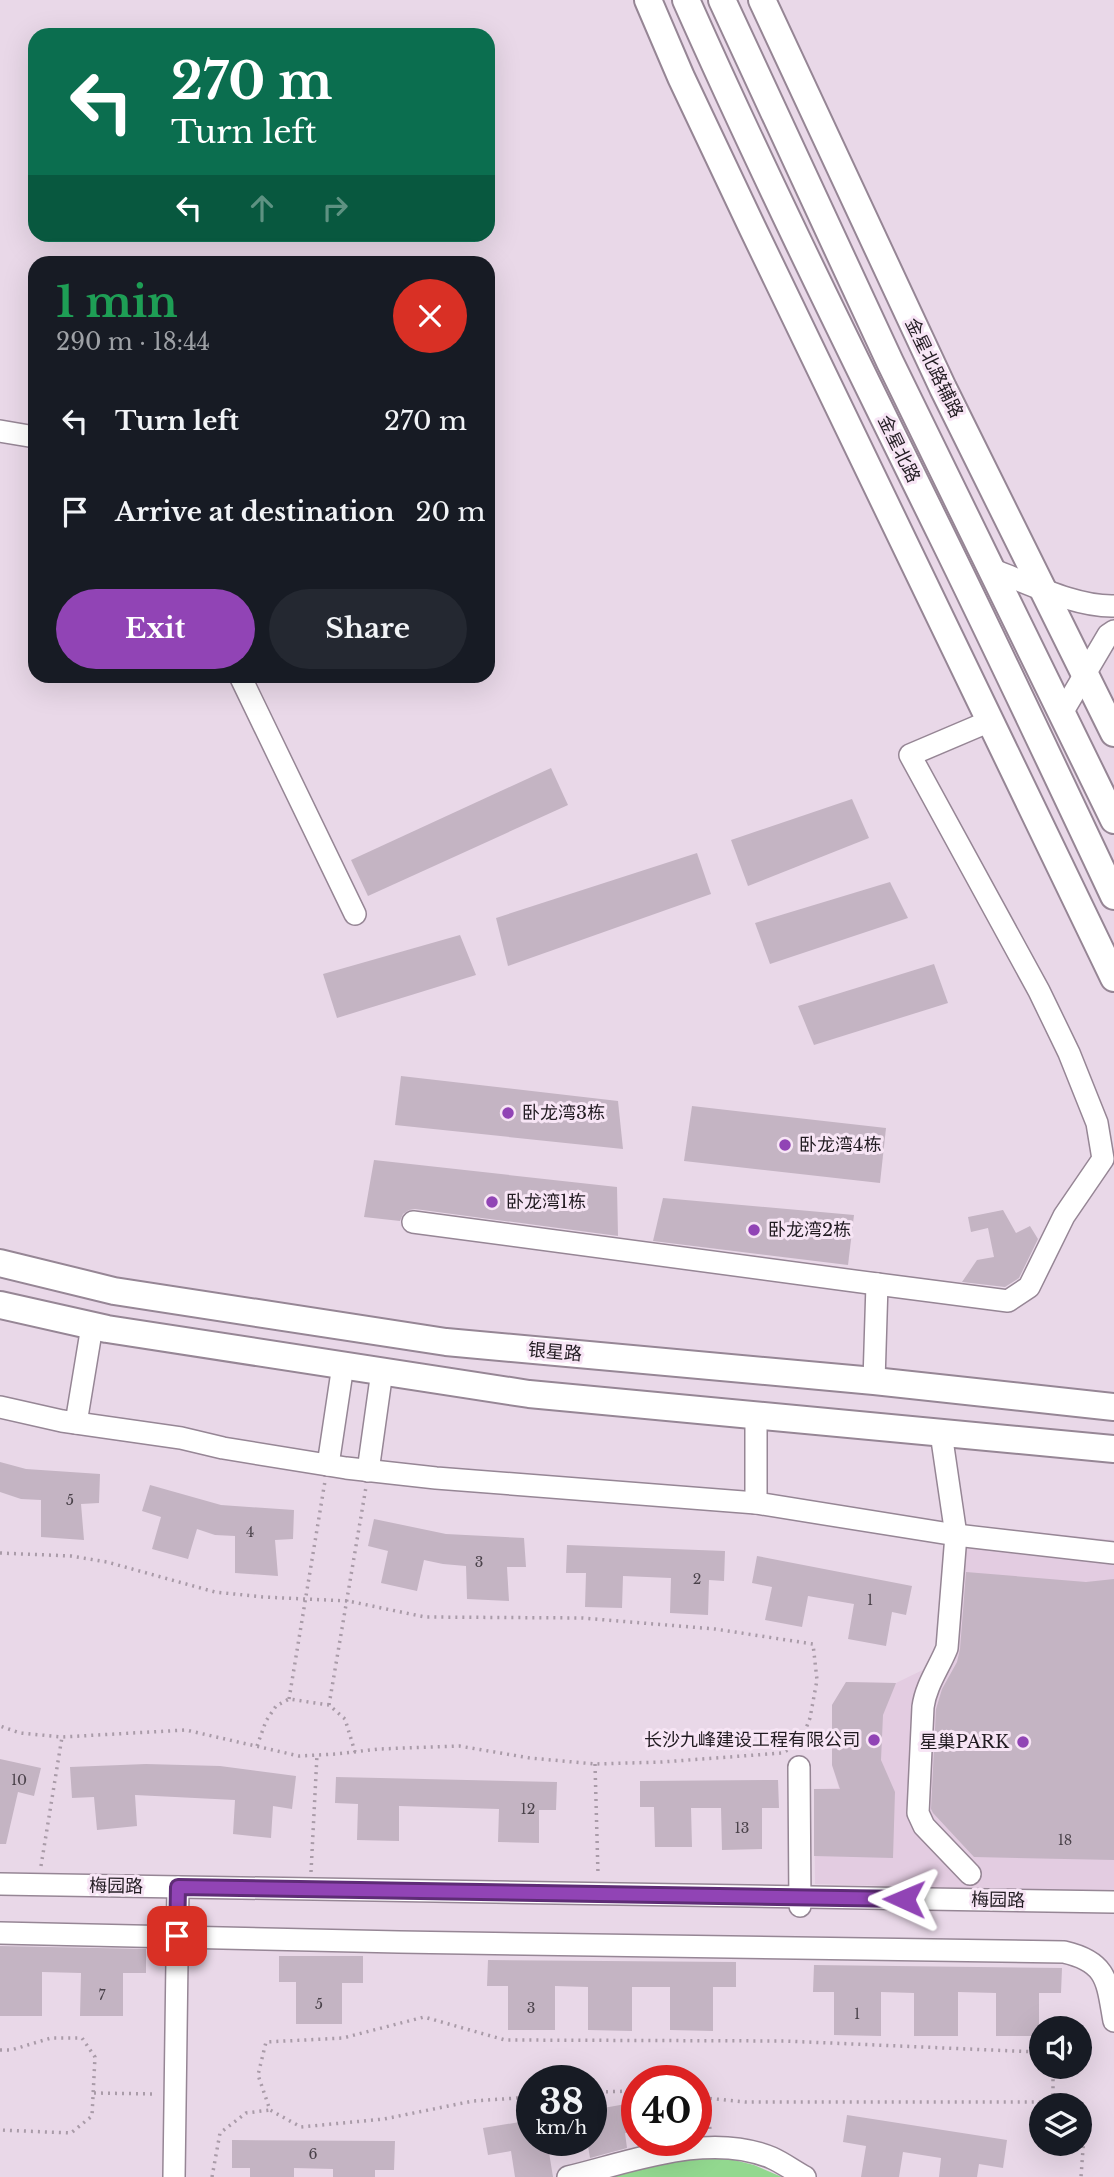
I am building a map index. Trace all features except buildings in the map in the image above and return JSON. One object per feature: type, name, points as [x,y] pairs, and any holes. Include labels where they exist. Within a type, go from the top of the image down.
[{"type":"main road","points":[[648,0],[710,139],[1114,978]]},
{"type":"main road","name":"金星北路","points":[[686,0],[798,242],[1039,735],[1114,896]]},
{"type":"main road","name":"金星北路","points":[[722,0],[890,362],[1114,820]]},
{"type":"main road","name":"金星北路辅路","points":[[762,0],[931,363],[1114,733]]},
{"type":"main road","name":"银星路","points":[[0,1263],[114,1291],[446,1342],[874,1381],[1114,1407]]},
{"type":"main road","points":[[0,1305],[92,1326],[529,1394],[1114,1449]]},
{"type":"street","points":[[0,431],[28,437]]},
{"type":"street","points":[[993,570],[1102,607],[1114,606]]},
{"type":"street","points":[[1062,713],[1108,635],[1114,631]]},
{"type":"street","points":[[243,683],[355,914]]},
{"type":"street","points":[[412,1222],[1008,1301],[1029,1287],[1064,1216],[1103,1159],[1097,1123],[1069,1053],[1039,991],[911,755],[990,721]]},
{"type":"street","points":[[874,1381],[877,1284]]},
{"type":"street","points":[[76,1423],[92,1326]]},
{"type":"street","points":[[328,1465],[343,1365]]},
{"type":"street","points":[[368,1471],[382,1371]]},
{"type":"street","points":[[0,1407],[34,1416],[181,1438],[223,1448],[368,1471],[756,1503],[956,1535],[1114,1553]]},
{"type":"street","points":[[756,1415],[756,1503]]},
{"type":"street","points":[[941,1433],[956,1535],[947,1648],[925,1691],[917,1798],[918,1813],[924,1826],[970,1874]]},
{"type":"street","points":[[799,1767],[800,1901]]},
{"type":"street","name":"梅园路","points":[[0,1884],[178,1891],[800,1901],[1114,1902]]},
{"type":"street","name":"梅园路","points":[[0,1893],[310,1889],[598,1894],[1114,1911]]},
{"type":"street","points":[[174,2177],[178,1891]]},
{"type":"street","points":[[0,1933],[1064,1952],[1081,1956],[1102,1972],[1108,1987],[1114,2021]]},
{"type":"street","points":[[712,2146],[770,2157],[805,2177]]},
{"type":"street","points":[[568,2177],[654,2156]]},
{"type":"path","points":[[289,1699],[328,1465]]},
{"type":"path","points":[[329,1705],[368,1471]]},
{"type":"path","points":[[0,1553],[71,1556],[107,1562],[215,1592],[348,1601],[425,1617],[582,1618],[715,1629],[813,1644],[817,1680],[810,1718],[800,1744],[782,1753],[662,1762],[596,1764],[530,1758],[459,1746],[299,1756],[186,1730],[62,1737],[20,1733],[0,1726]]},
{"type":"path","points":[[257,1746],[276,1706],[289,1699],[329,1705],[345,1719],[355,1752]]},
{"type":"path","points":[[38,1884],[62,1737]]},
{"type":"path","points":[[310,1889],[317,1755]]},
{"type":"path","points":[[596,1764],[598,1894]]},
{"type":"path","points":[[270,2110],[258,2075],[266,2042],[343,2038],[424,2017],[505,2040],[784,2041],[1029,2052]]},
{"type":"path","points":[[0,2050],[11,2050],[51,2038],[82,2038],[95,2057],[92,2116],[71,2133],[0,2130]]},
{"type":"path","points":[[94,2093],[175,2095]]},
{"type":"path","points":[[212,2177],[220,2133],[246,2113],[270,2110],[301,2127],[384,2119],[473,2101],[516,2098]]},
{"type":"path","points":[[712,2099],[745,2102],[1029,2102]]},
{"type":"path","points":[[1081,2177],[1082,2156]]},
{"type":"shaded area","name":"星巢PARK","points":[[955,1524],[1114,1540],[1114,1892],[815,1884],[814,1789],[839,1788],[832,1765],[832,1705],[846,1682],[896,1683],[941,1661]]},
{"type":"green space","points":[[712,2155],[754,2165],[782,2177],[610,2177],[676,2159]]},
{"type":"place","name":"卧龙湾3栋","points":[[508,1113]]},
{"type":"place","name":"卧龙湾4栋","points":[[785,1145]]},
{"type":"place","name":"卧龙湾1栋","points":[[492,1202]]},
{"type":"place","name":"卧龙湾2栋","points":[[754,1230]]},
{"type":"place","name":"长沙九峰建设工程有限公司","points":[[874,1740]]},
{"type":"place","name":"星巢PARK","points":[[1023,1742]]},
{"type":"route","points":[[177,1936],[178,1887],[904,1899]]}]
